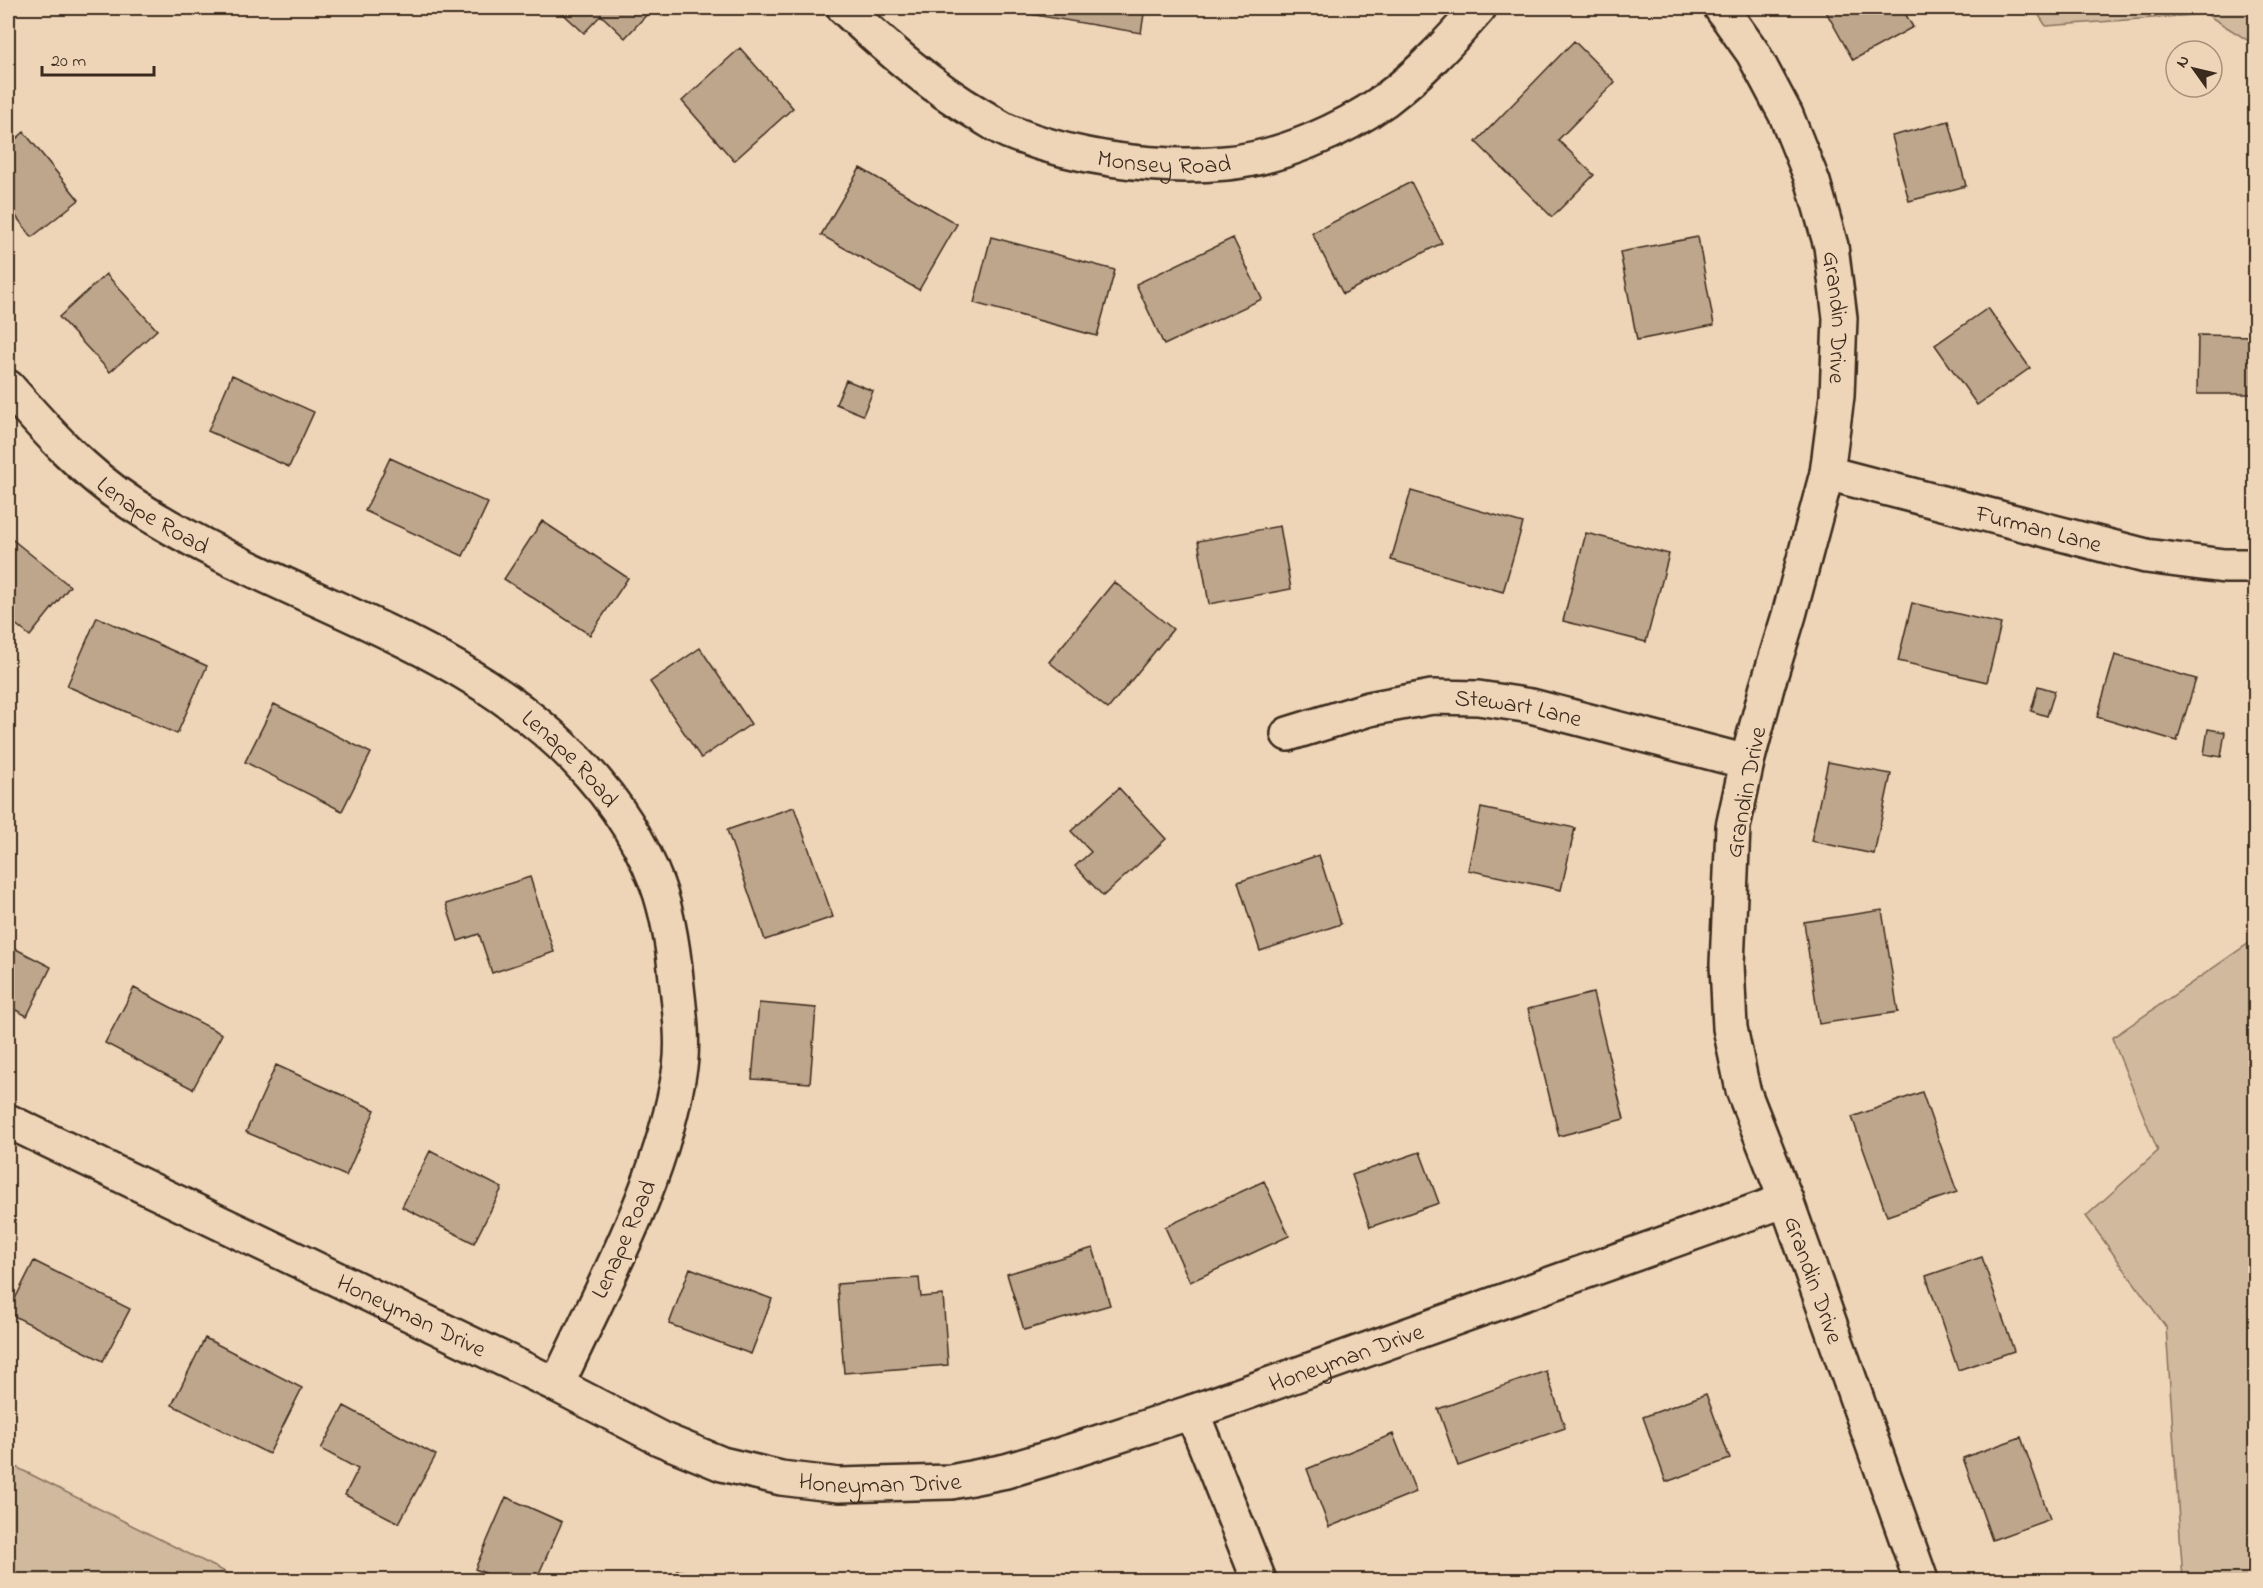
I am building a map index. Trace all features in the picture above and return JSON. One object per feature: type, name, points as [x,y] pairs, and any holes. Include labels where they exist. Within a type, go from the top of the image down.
[{"type":"street","name":"Monsey Road","points":[[844,8],[908,64],[954,100],[1006,130],[1059,148],[1113,159],[1171,165],[1227,163],[1282,152],[1333,130],[1384,100],[1428,65],[1479,8]]},
{"type":"street","name":"Grandin Drive","points":[[1721,8],[1753,53],[1786,115],[1813,182],[1831,246],[1840,318],[1838,396],[1827,473],[1747,762],[1733,827],[1727,964],[1730,1028],[1743,1090],[1786,1200],[1921,1581]]},
{"type":"street","name":"Lenape Road","points":[[8,387],[42,426],[86,469],[130,503],[237,562],[466,672],[514,705],[562,746],[602,787],[635,835],[658,886],[673,944],[679,1006],[681,1064],[667,1125],[646,1191],[557,1385]]},
{"type":"street","name":"Furman Lane","points":[[1827,473],[2146,556],[2224,566],[2256,566]]},
{"type":"street","name":"Stewart Lane","points":[[1288,734],[1369,709],[1432,697],[1478,698],[1531,706],[1747,762]]},
{"type":"street","name":"Honeyman Drive","points":[[8,1121],[557,1385],[661,1439],[722,1464],[781,1478],[839,1485],[951,1482],[1006,1471],[1191,1412],[1786,1200]]},
{"type":"street","points":[[1191,1412],[1259,1581]]},
{"type":"shaded area","points":[[2034,8],[2255,8],[2255,45],[2206,14],[2046,26]]},
{"type":"shaded area","points":[[2255,939],[2255,1580],[2183,1580],[2166,1327],[2086,1216],[2158,1151],[2112,1038]]},
{"type":"shaded area","points":[[8,1463],[241,1580],[8,1580]]},
{"type":"building","points":[[557,8],[653,8],[625,38],[601,15],[584,33]]},
{"type":"building","points":[[1018,8],[1145,8],[1141,33],[1017,12]]},
{"type":"building","points":[[1824,8],[1902,8],[1913,27],[1853,60]]},
{"type":"building","points":[[1574,41],[1615,82],[1558,140],[1594,175],[1552,217],[1476,142]]},
{"type":"building","points":[[740,48],[793,108],[734,161],[682,101]]},
{"type":"building","points":[[1949,121],[1966,186],[1909,201],[1892,136]]},
{"type":"building","points":[[24,132],[79,200],[32,237],[8,206],[8,146]]},
{"type":"building","points":[[860,168],[957,224],[919,290],[821,235]]},
{"type":"building","points":[[1411,182],[1442,243],[1343,294],[1312,233]]},
{"type":"building","points":[[991,237],[1115,270],[1097,336],[974,303]]},
{"type":"building","points":[[1698,237],[1714,325],[1637,340],[1620,252]]},
{"type":"building","points":[[1233,238],[1262,299],[1164,345],[1136,284]]},
{"type":"building","points":[[106,274],[157,330],[110,372],[59,317]]},
{"type":"building","points":[[1988,308],[2030,368],[1977,405],[1935,345]]},
{"type":"building","points":[[2198,335],[2256,336],[2256,394],[2197,394]]},
{"type":"building","points":[[232,375],[314,412],[289,467],[208,431]]},
{"type":"building","points":[[846,380],[873,391],[863,415],[836,404]]},
{"type":"building","points":[[390,458],[488,503],[463,556],[365,511]]},
{"type":"building","points":[[1411,491],[1523,523],[1503,592],[1391,560]]},
{"type":"building","points":[[542,521],[628,578],[590,635],[504,579]]},
{"type":"building","points":[[1280,526],[1291,589],[1209,604],[1198,541]]},
{"type":"building","points":[[1586,533],[1669,554],[1646,642],[1563,621]]},
{"type":"building","points":[[8,536],[70,586],[30,636],[8,618]]},
{"type":"building","points":[[1114,582],[1173,629],[1108,709],[1049,662]]},
{"type":"building","points":[[1912,603],[2001,624],[1987,682],[1898,661]]},
{"type":"building","points":[[97,617],[207,666],[177,734],[67,686]]},
{"type":"building","points":[[700,648],[751,724],[701,758],[650,682]]},
{"type":"building","points":[[2115,655],[2196,679],[2177,741],[2097,717]]},
{"type":"building","points":[[2038,686],[2055,691],[2047,716],[2031,711]]},
{"type":"building","points":[[274,704],[371,753],[342,811],[245,762]]},
{"type":"building","points":[[2208,729],[2225,732],[2221,757],[2204,754]]},
{"type":"building","points":[[1828,762],[1891,774],[1874,854],[1811,841]]},
{"type":"building","points":[[1119,788],[1166,839],[1103,896],[1075,866],[1091,852],[1071,831]]},
{"type":"building","points":[[794,807],[833,917],[765,940],[727,830]]},
{"type":"building","points":[[1481,808],[1575,828],[1561,890],[1468,870]]},
{"type":"building","points":[[1319,855],[1341,924],[1260,951],[1238,882]]},
{"type":"building","points":[[530,877],[554,952],[492,973],[479,934],[458,941],[446,904]]},
{"type":"building","points":[[1882,910],[1898,1012],[1819,1024],[1804,922]]},
{"type":"building","points":[[8,945],[51,967],[27,1016],[8,1006]]},
{"type":"building","points":[[134,988],[222,1034],[193,1089],[105,1043]]},
{"type":"building","points":[[1593,993],[1624,1119],[1559,1136],[1528,1009]]},
{"type":"building","points":[[759,1003],[816,1008],[810,1083],[752,1079]]},
{"type":"building","points":[[276,1065],[375,1110],[346,1176],[246,1132]]},
{"type":"building","points":[[1922,1092],[1957,1192],[1887,1216],[1852,1117]]},
{"type":"building","points":[[430,1151],[502,1188],[474,1243],[402,1207]]},
{"type":"building","points":[[1420,1152],[1439,1203],[1370,1227],[1352,1175]]},
{"type":"building","points":[[1264,1181],[1289,1236],[1190,1282],[1165,1227]]},
{"type":"building","points":[[1093,1248],[1110,1305],[1024,1330],[1007,1274]]},
{"type":"building","points":[[1982,1257],[2014,1351],[1958,1370],[1926,1276]]},
{"type":"building","points":[[34,1261],[130,1309],[103,1361],[8,1313]]},
{"type":"building","points":[[690,1268],[772,1299],[751,1354],[669,1324]]},
{"type":"building","points":[[919,1278],[921,1297],[943,1295],[948,1365],[844,1373],[837,1284]]},
{"type":"building","points":[[205,1338],[302,1388],[269,1454],[172,1405]]},
{"type":"building","points":[[1546,1371],[1565,1428],[1458,1466],[1438,1409]]},
{"type":"building","points":[[1706,1394],[1730,1459],[1666,1482],[1643,1417]]},
{"type":"building","points":[[344,1406],[436,1455],[399,1523],[345,1495],[358,1469],[321,1449]]},
{"type":"building","points":[[1393,1434],[1416,1492],[1329,1527],[1307,1469]]},
{"type":"building","points":[[2021,1437],[2050,1519],[1992,1540],[1963,1458]]},
{"type":"building","points":[[506,1497],[562,1522],[536,1580],[502,1580],[475,1569]]},
{"type":"building","points":[[677,1570],[720,1580],[674,1580]]}]
